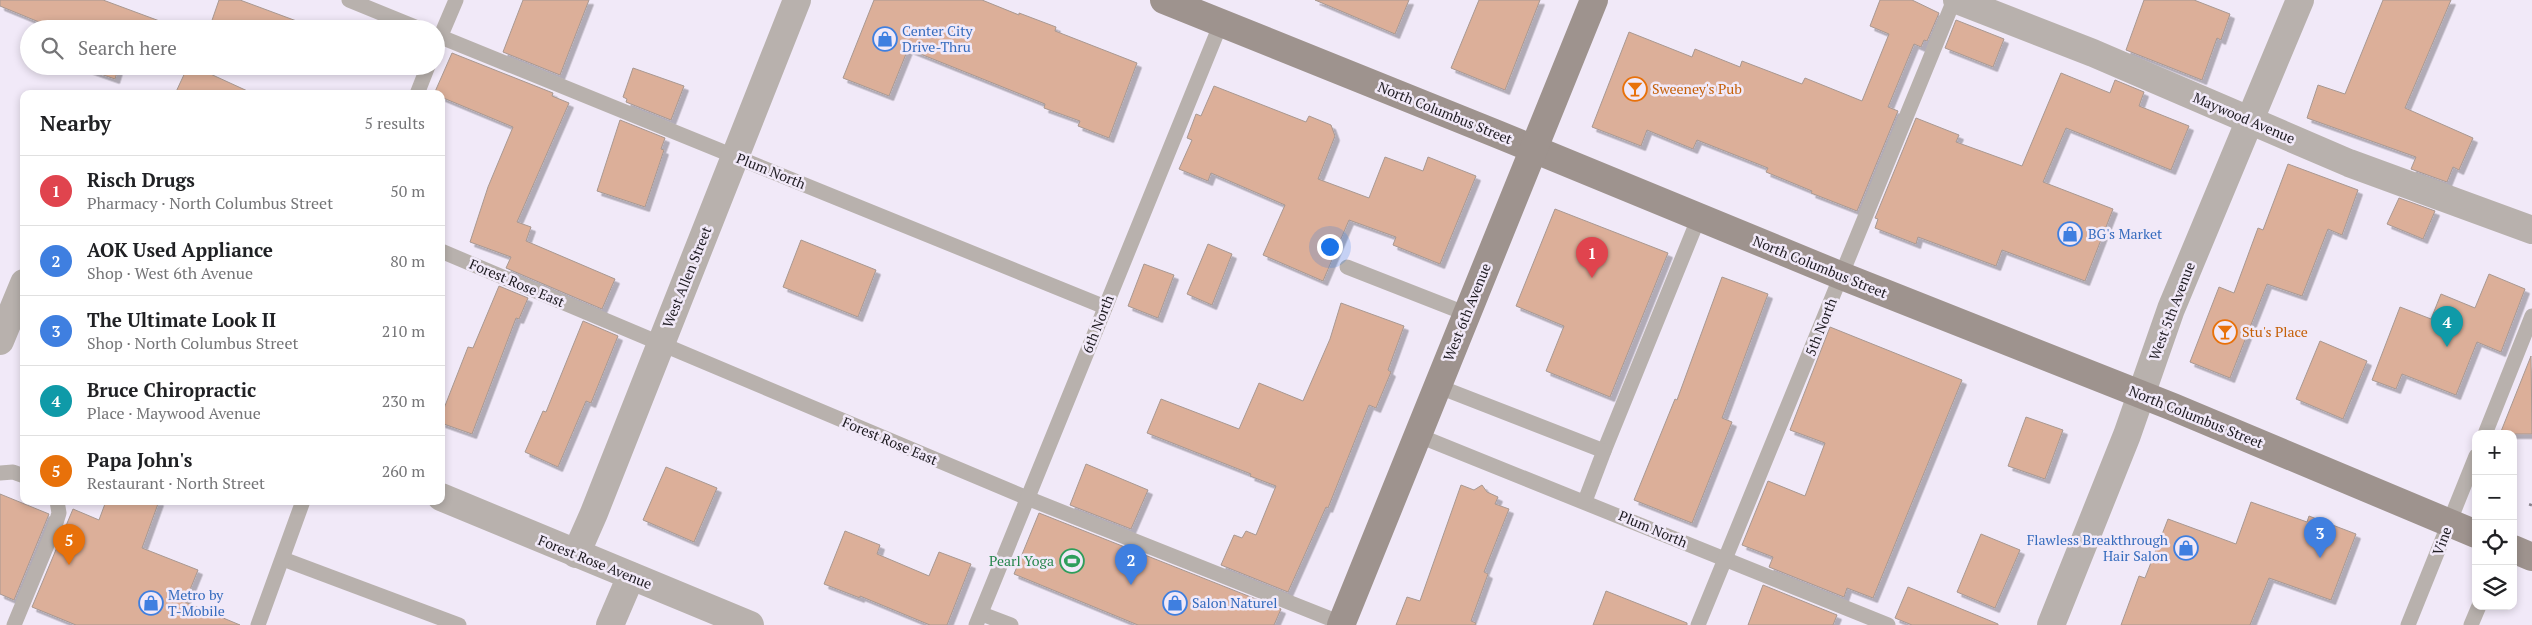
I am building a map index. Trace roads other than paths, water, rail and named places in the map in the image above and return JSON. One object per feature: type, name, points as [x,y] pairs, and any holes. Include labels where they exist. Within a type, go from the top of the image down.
[{"type":"main road","name":"North Columbus Street","points":[[1164,0],[1533,148],[1842,276],[2140,394],[2472,532]]},
{"type":"main road","name":"West 6th Avenue","points":[[1341,624],[1594,0]]},
{"type":"main road","points":[[2517,551],[2532,557]]},
{"type":"street","name":"West Allen Street","points":[[576,554],[594,513],[797,0]]},
{"type":"street","name":"Maywood Avenue","points":[[1956,0],[2093,53],[2349,163],[2532,230]]},
{"type":"street","name":"West 5th Avenue","points":[[2052,625],[2127,436],[2171,309],[2300,0]]},
{"type":"street","points":[[8,329],[20,294]]},
{"type":"street","name":"Forest Rose Avenue","points":[[445,499],[750,625]]},
{"type":"street","points":[[610,625],[631,576]]},
{"type":"lane","points":[[349,0],[398,20]]},
{"type":"lane","points":[[445,24],[456,0]]},
{"type":"lane","name":"5th North","points":[[1698,625],[1956,0]]},
{"type":"lane","name":"6th North","points":[[979,619],[1221,23]]},
{"type":"lane","name":"Plum North","points":[[445,43],[735,157],[1105,307]]},
{"type":"lane","points":[[419,90],[424,75]]},
{"type":"lane","points":[[1585,501],[1699,217]]},
{"type":"lane","name":"Forest Rose East","points":[[445,253],[660,345],[1027,498],[1341,624]]},
{"type":"lane","points":[[1347,267],[1467,314]]},
{"type":"lane","points":[[2487,430],[2532,316]]},
{"type":"lane","points":[[1437,386],[1604,451]]},
{"type":"lane","name":"Plum North","points":[[1417,435],[1585,501],[1888,625]]},
{"type":"lane","name":"Vine","points":[[2408,625],[2472,466]]},
{"type":"lane","points":[[2,472],[20,475]]},
{"type":"lane","points":[[14,625],[55,526],[59,513],[58,505]]},
{"type":"lane","points":[[258,625],[302,505]]},
{"type":"lane","points":[[283,559],[442,622],[459,625]]},
{"type":"lane","points":[[2471,625],[2477,610]]},
{"type":"lane","points":[[979,619],[1011,625]]},
{"type":"place","name":"Center City Drive-Thru","points":[[885,39]]},
{"type":"place","name":"Sweeney's Pub","points":[[1635,89]]},
{"type":"place","name":"BG's Market","points":[[2070,234]]},
{"type":"place","name":"Risch Drugs","points":[[1592,278]]},
{"type":"place","name":"Stu's Place","points":[[2225,332]]},
{"type":"place","name":"Bruce Chiropractic","points":[[2447,347]]},
{"type":"place","name":"Flawless Breakthrough Hair Salon","points":[[2186,548]]},
{"type":"place","name":"The Ultimate Look II","points":[[2320,558]]},
{"type":"place","name":"Pearl Yoga","points":[[1072,561]]},
{"type":"place","name":"Papa John's","points":[[69,565]]},
{"type":"place","name":"AOK Used Appliance","points":[[1131,585]]},
{"type":"place","name":"Metro by T-Mobile","points":[[151,603]]},
{"type":"place","name":"Salon Naturel","points":[[1175,603]]}]
